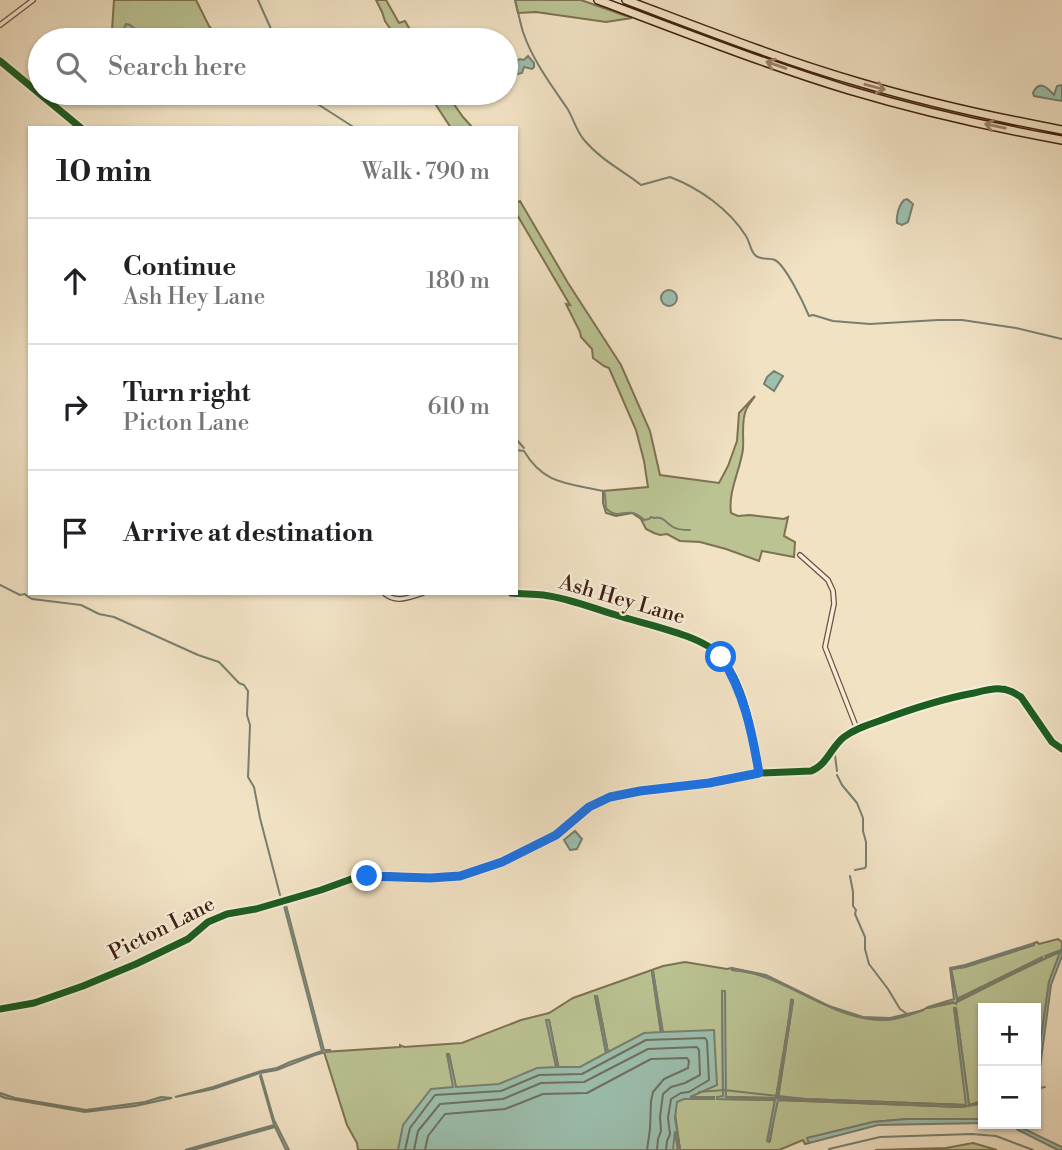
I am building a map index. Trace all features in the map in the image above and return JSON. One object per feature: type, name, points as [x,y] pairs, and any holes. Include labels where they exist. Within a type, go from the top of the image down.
[{"type":"highway","points":[[598,0],[762,61],[848,89],[936,114],[1062,140]]},
{"type":"highway","points":[[626,0],[764,51],[856,81],[979,114],[1062,130]]},
{"type":"street","points":[[0,24],[33,0]]},
{"type":"street","points":[[0,61],[28,84]]},
{"type":"street","points":[[53,105],[79,126]]},
{"type":"street","points":[[800,555],[828,580],[833,591],[834,604],[825,648],[857,729]]},
{"type":"street","name":"Ash Hey Lane","points":[[518,593],[544,595],[578,603],[692,639],[712,648],[731,671],[744,703],[759,773]]},
{"type":"street","points":[[386,595],[396,600],[415,595]]},
{"type":"street","name":"Picton Lane","points":[[0,1009],[34,1003],[136,964],[187,939],[208,922],[227,914],[256,909],[357,877],[460,876],[502,862],[556,835],[589,807],[610,797],[759,773],[811,771],[826,761],[844,737],[857,729],[939,700],[999,688],[1014,692],[1021,697],[1052,742],[1062,749]]},
{"type":"shaded area","points":[[114,0],[196,0],[211,28],[112,28]]},
{"type":"shaded area","points":[[376,0],[386,0],[399,23],[405,21],[409,28],[390,28]]},
{"type":"shaded area","points":[[515,0],[581,0],[632,18],[606,22],[536,12],[518,13]]},
{"type":"shaded area","points":[[436,105],[454,105],[471,126],[450,126]]},
{"type":"shaded area","points":[[520,201],[568,283],[621,365],[650,431],[660,475],[719,483],[737,441],[739,413],[755,396],[744,414],[743,449],[731,497],[731,513],[738,516],[788,517],[784,536],[795,542],[794,557],[762,551],[759,561],[700,542],[680,541],[667,534],[654,533],[646,529],[641,519],[632,513],[616,516],[606,513],[603,491],[648,487],[636,430],[609,368],[593,358],[592,349],[581,337],[566,304],[570,305],[518,216]]},
{"type":"shaded area","points":[[1058,939],[1062,942],[1049,982],[1041,1038],[1041,1003],[978,1003],[978,1102],[969,1105],[956,1008],[967,1105],[778,1098],[792,1000],[776,1098],[725,1097],[725,992],[722,991],[723,1097],[717,1099],[775,1100],[768,1141],[777,1100],[962,1107],[978,1104],[978,1119],[873,1122],[808,1138],[809,1143],[805,1144],[803,1140],[779,1150],[680,1150],[673,1099],[714,1099],[672,1097],[653,971],[678,1150],[627,1150],[597,996],[609,1068],[566,1104],[547,1020],[572,1138],[469,1150],[447,1054],[467,1150],[358,1150],[347,1125],[324,1052],[462,1043],[521,1020],[549,1013],[573,998],[663,966],[685,962],[756,974],[832,1008],[869,1019],[888,1019],[957,1002],[1043,959],[957,999],[951,969],[965,967],[1037,942],[1039,944]]},
{"type":"shaded area","points":[[973,1143],[997,1150],[875,1150],[946,1148]]},
{"type":"water","points":[[528,56],[534,67],[524,67],[522,73],[518,74],[518,60],[524,60]]},
{"type":"water","points":[[1062,85],[1062,101],[1034,96],[1033,93],[1041,86],[1054,95],[1057,86]]},
{"type":"water","points":[[907,199],[913,204],[908,222],[902,225],[897,223],[897,214],[902,202]]},
{"type":"water","points":[[666,290],[672,290],[677,298],[675,304],[666,306],[661,301],[661,295]]},
{"type":"water","points":[[774,371],[783,376],[774,391],[764,384]]},
{"type":"water","points":[[575,831],[582,839],[577,849],[570,850],[564,840]]},
{"type":"water","points":[[286,905],[324,1050],[330,1051],[213,1089],[175,1097],[277,1068],[322,1051],[284,906]]},
{"type":"water","points":[[1034,943],[965,967],[951,969],[957,999],[1042,957],[1043,959],[957,1001],[956,1004],[953,1002],[928,1008],[954,999],[950,968]]},
{"type":"water","points":[[1062,948],[1062,956],[1051,985],[1041,1060],[1041,1038],[1049,982],[1060,952],[1046,958],[1045,956]]},
{"type":"water","points":[[732,968],[766,975],[829,1006],[863,1017],[890,1018],[924,1010],[887,1020],[853,1016],[837,1010],[775,981]]},
{"type":"water","points":[[653,971],[663,1032],[714,1030],[717,1085],[690,1097],[714,1099],[684,1099],[677,1102],[675,1118],[680,1150],[675,1131],[673,1150],[398,1150],[403,1125],[431,1089],[453,1087],[447,1054],[456,1087],[499,1084],[537,1068],[556,1067],[546,1020],[549,1020],[558,1067],[580,1067],[606,1053],[595,996],[608,1052],[644,1033],[661,1032]]},
{"type":"water","points":[[722,991],[725,991],[726,1097],[776,1098],[793,1000],[778,1098],[966,1105],[956,1008],[969,1105],[978,1104],[962,1107],[778,1100],[769,1142],[767,1141],[775,1100],[717,1099],[723,1096]]},
{"type":"water","points":[[261,1075],[274,1120],[289,1150],[286,1150],[275,1127],[185,1150],[274,1125]]},
{"type":"water","points":[[0,1093],[86,1110],[145,1102],[161,1097],[172,1098],[85,1112],[5,1098],[0,1096]]},
{"type":"water","points":[[978,1119],[978,1123],[878,1125],[809,1143],[807,1138],[873,1122]]},
{"type":"water","points":[[1024,1129],[1062,1147],[1062,1150],[1058,1150],[1018,1130]]},
{"type":"waterway","points":[[258,0],[271,28]]},
{"type":"waterway","points":[[515,0],[531,52],[567,108],[579,133],[591,148],[641,185],[670,177],[692,187],[712,201],[739,226],[755,255],[773,259],[779,264],[809,316],[870,324],[962,320],[1016,328],[1062,339]]},
{"type":"waterway","points":[[319,105],[352,126]]},
{"type":"waterway","points":[[518,441],[524,448]]},
{"type":"waterway","points":[[518,450],[524,451],[540,470],[558,481],[603,491],[606,508],[615,514],[633,513],[644,520],[651,517],[660,518],[675,528],[690,530]]},
{"type":"waterway","points":[[0,585],[32,599],[81,605],[99,614],[114,617],[219,662],[244,685],[248,691],[247,715],[250,725],[248,777],[254,787],[280,895]]},
{"type":"waterway","points":[[835,755],[837,771]]},
{"type":"waterway","points":[[837,775],[857,803],[863,818],[866,866],[855,870]]},
{"type":"waterway","points":[[850,876],[853,906],[865,937],[869,964],[900,1009],[907,1014]]},
{"type":"waterway","points":[[991,984],[1062,951]]},
{"type":"waterway","points":[[1041,1088],[1045,1087]]},
{"type":"waterway","points":[[699,1092],[724,1090],[815,1100]]},
{"type":"waterway","points":[[829,1149],[880,1137],[972,1134],[996,1136],[1033,1150]]},
{"type":"waterway","points":[[678,1137],[680,1150]]},
{"type":"cycle path","points":[[0,61],[28,84]]},
{"type":"cycle path","points":[[53,105],[79,126]]},
{"type":"cycle path","points":[[518,593],[571,601],[687,636],[712,649],[729,668],[742,696],[759,773]]},
{"type":"cycle path","points":[[0,1009],[34,1003],[136,964],[188,939],[208,922],[227,914],[256,909],[357,877],[460,876],[502,862],[556,835],[589,807],[610,797],[759,773],[811,771],[822,764],[840,741],[852,732],[903,712],[950,698],[991,689],[1011,692],[1021,697],[1052,742],[1062,749]]},
{"type":"route","points":[[367,876],[460,876],[502,862],[556,835],[589,807],[610,797],[759,773],[744,703],[731,671],[721,657]]}]
